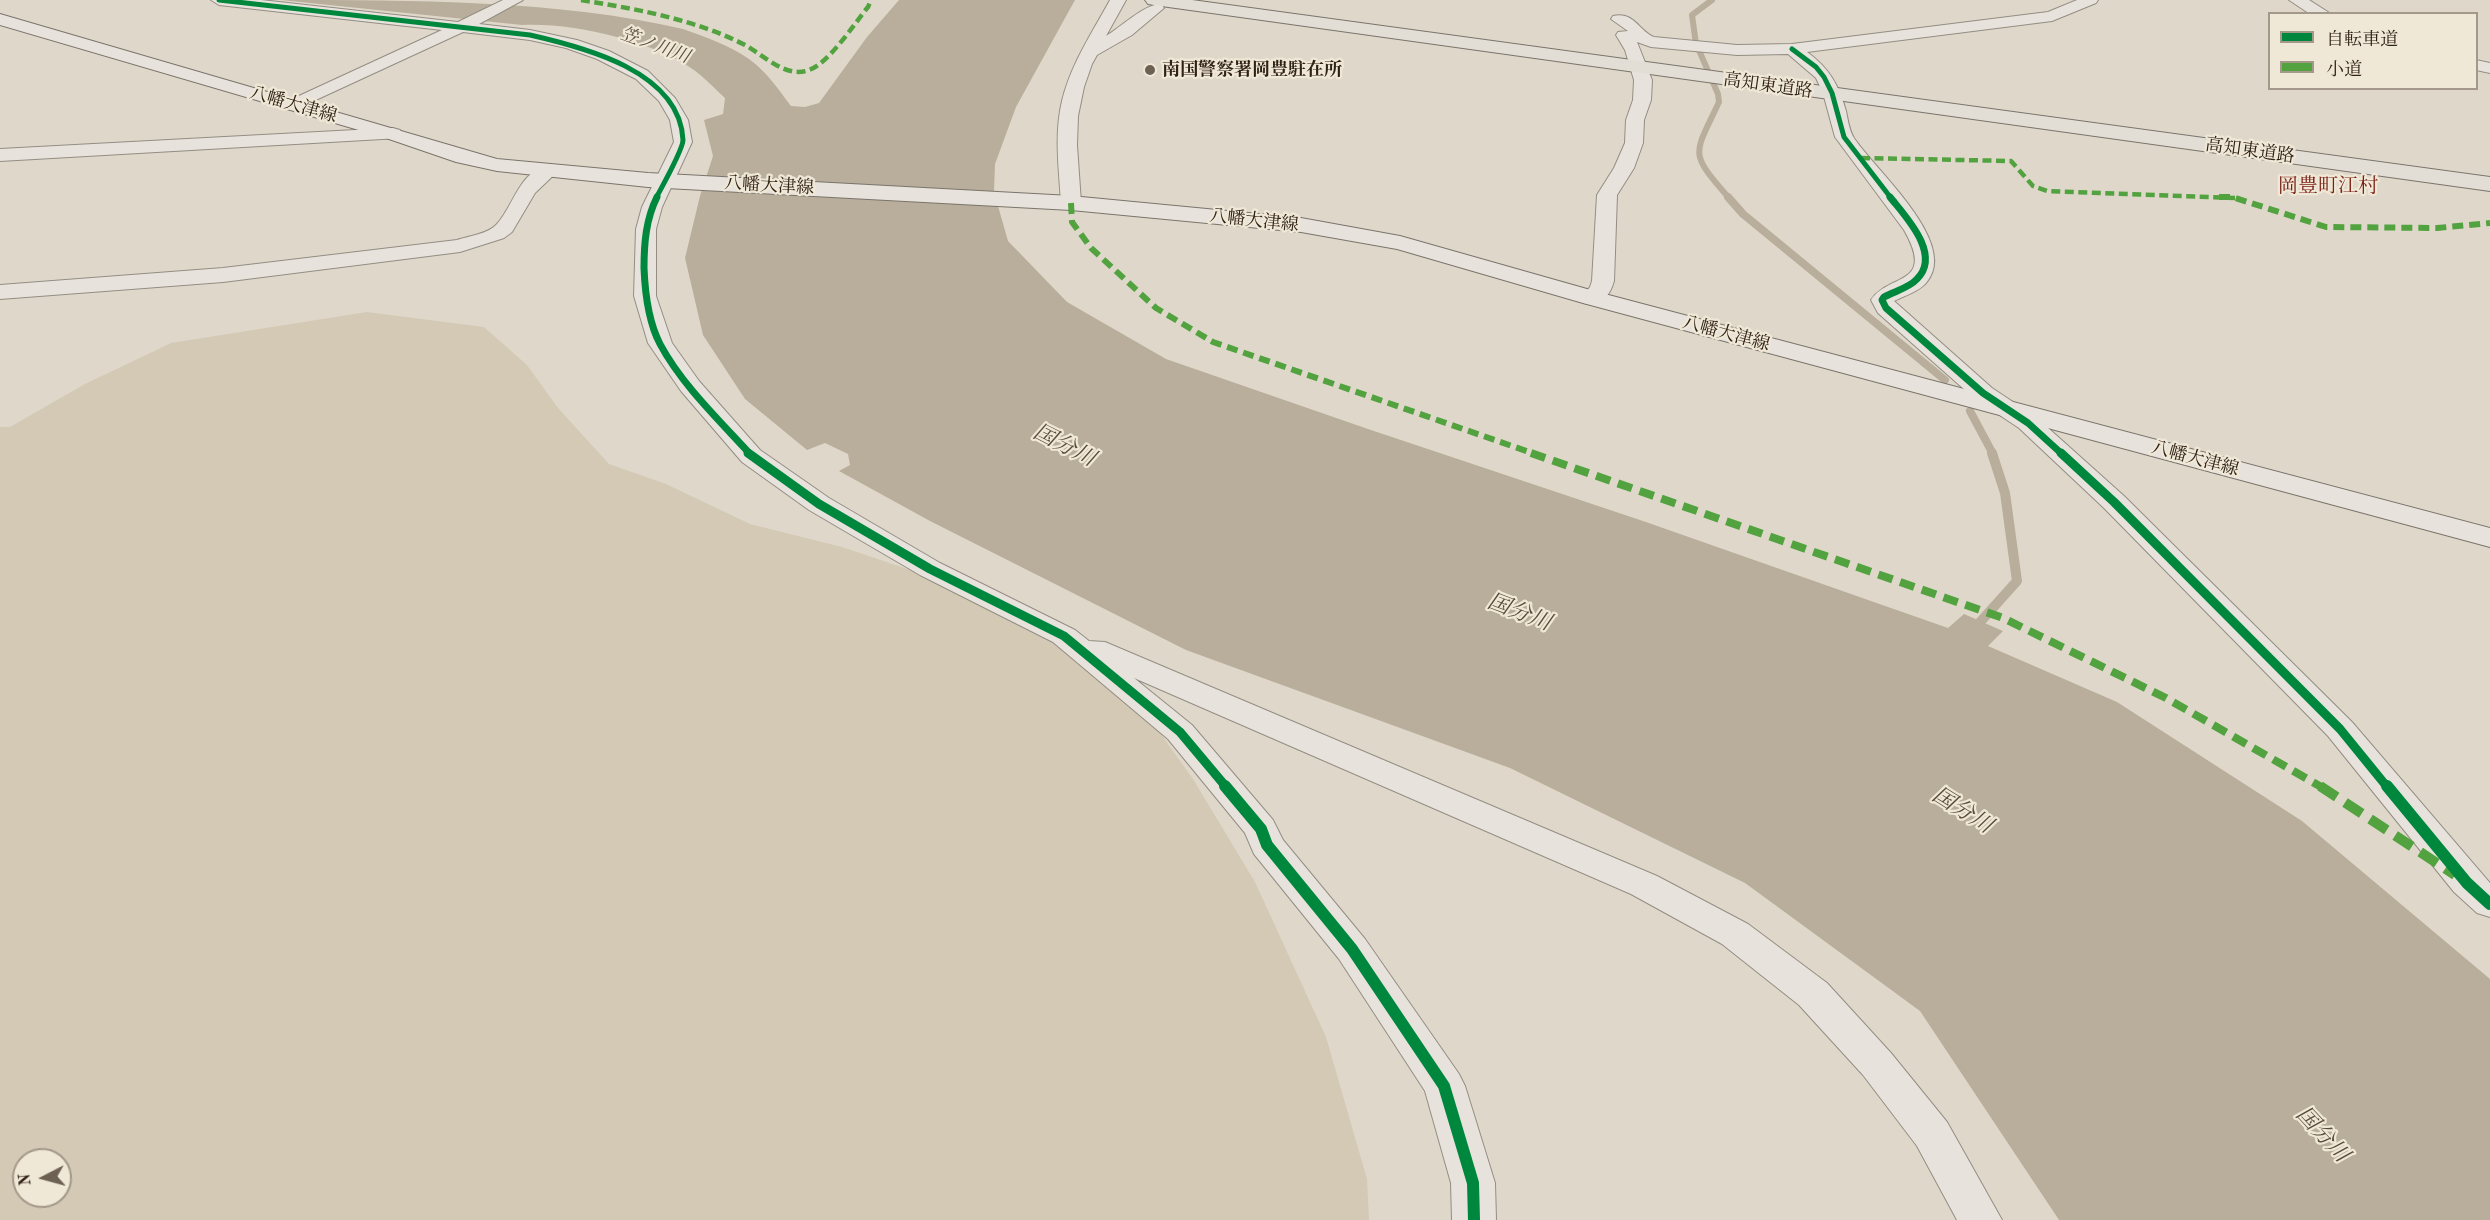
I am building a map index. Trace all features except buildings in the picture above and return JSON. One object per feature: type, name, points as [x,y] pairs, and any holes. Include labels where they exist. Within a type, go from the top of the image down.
[{"type":"highway","name":"高知東道路","points":[[1230,0],[1637,63]]},
{"type":"highway","name":"高知東道路","points":[[1155,4],[2490,171]]},
{"type":"highway","name":"高知東道路","points":[[1828,88],[2490,184]]},
{"type":"main road","name":"八幡大津線","points":[[0,19],[497,165],[667,180],[1065,203],[1301,225],[1400,243],[1592,298],[2490,538]]},
{"type":"street","points":[[219,0],[496,30],[571,44],[603,55],[642,75],[666,98],[679,120],[683,142],[667,180],[652,207],[646,229],[645,296],[660,342],[698,395],[751,456],[819,504],[930,568],[1064,636],[1644,885],[1736,934],[1813,994],[1877,1064],[1932,1134],[1980,1220]]},
{"type":"street","points":[[294,105],[515,0]]},
{"type":"street","points":[[1065,203],[1067,137],[1074,89],[1089,52],[1118,0]]},
{"type":"street","points":[[1619,10],[1641,38],[1651,42],[1737,50],[1792,49],[2034,19],[2052,16],[2090,0]]},
{"type":"street","points":[[2297,0],[2319,12]]},
{"type":"street","points":[[1089,52],[1126,32],[1155,4]]},
{"type":"street","points":[[1592,298],[1601,289],[1603,281],[1607,195],[1624,168],[1634,143],[1635,120],[1642,100],[1643,80],[1619,10]]},
{"type":"street","points":[[1792,49],[1819,70],[1836,103],[1839,124],[1845,137],[1914,228],[1924,249],[1924,266],[1918,278],[1884,297],[1883,303],[1886,308],[1971,382],[2028,423],[2114,502],[2340,729],[2467,883],[2490,904]]},
{"type":"street","points":[[0,155],[393,134]]},
{"type":"street","points":[[0,292],[223,275],[460,246],[490,237],[505,228],[527,190],[548,171]]},
{"type":"street","points":[[1064,636],[1180,732],[1261,830],[1267,845],[1352,948],[1444,1086],[1473,1183],[1474,1220]]},
{"type":"shaded area","points":[[367,312],[484,327],[527,365],[558,408],[609,464],[666,484],[750,524],[842,547],[940,580],[1095,664],[1138,702],[1193,779],[1255,882],[1326,1037],[1367,1179],[1369,1220],[0,1220],[0,427],[10,427],[85,384],[171,343]]},
{"type":"water","points":[[281,0],[381,0],[484,4],[536,7],[636,19],[683,29],[741,54],[767,75],[791,106],[805,107],[819,103],[867,37],[899,0],[1075,0],[1016,107],[995,164],[994,192],[1008,241],[1067,302],[1166,359],[1643,521],[1948,628],[1964,614],[2003,631],[1988,646],[2117,702],[2302,821],[2490,979],[2490,1220],[2059,1220],[1920,1011],[1745,883],[1510,768],[1186,650],[930,521],[839,471],[850,465],[848,454],[825,443],[807,450],[745,399],[703,335],[685,258],[700,196],[713,156],[704,120],[723,114],[725,98],[694,70],[657,50],[588,30]]},
{"type":"waterway","points":[[1696,44],[1692,15],[1712,0]]},
{"type":"waterway","points":[[1698,48],[1718,94],[1719,102],[1704,133],[1699,153],[1707,171],[1729,198]]},
{"type":"waterway","points":[[1728,197],[1743,214],[1945,380]]},
{"type":"waterway","points":[[1970,411],[1993,454]]},
{"type":"waterway","points":[[1973,630],[2017,581],[2005,493],[1992,453]]},
{"type":"marked path","points":[[581,0],[643,12],[704,28],[743,44],[774,64],[800,72],[815,67],[822,60],[868,7],[871,0]]},
{"type":"marked path","points":[[1861,158],[2011,161],[2033,186],[2047,191],[2232,197],[2326,227],[2437,228],[2490,223]]},
{"type":"marked path","points":[[1071,203],[1072,222],[1091,248],[1156,308],[1213,342],[2003,618],[2166,698],[2305,776],[2455,875]]},
{"type":"cycle path","points":[[219,0],[530,35],[571,44],[603,55],[642,75],[666,98],[679,120],[683,142],[652,207],[646,229],[645,296],[660,343],[690,386],[751,456],[819,504],[930,569],[1064,636],[1180,732],[1261,829],[1267,845],[1352,949],[1444,1086],[1473,1183],[1474,1220]]},
{"type":"cycle path","points":[[1792,49],[1816,67],[1824,77],[1832,93],[1844,137],[1914,228],[1921,242],[1924,258],[1922,273],[1911,284],[1884,297],[1882,300],[1886,308],[1983,393],[2028,423],[2114,502],[2340,729],[2467,883],[2490,904]]},
{"type":"place","name":"南国警察署岡豊駐在所","points":[[1150,70]]},
{"type":"district","name":"岡豊町江村","points":[[2328,187]]},
{"type":"water label","name":"笠ノ川川","points":[[655,46]]},
{"type":"water label","name":"国分川","points":[[1064,446]]},
{"type":"water label","name":"国分川","points":[[1519,613]]},
{"type":"water label","name":"国分川","points":[[1962,811]]},
{"type":"water label","name":"国分川","points":[[2322,1135]]}]
